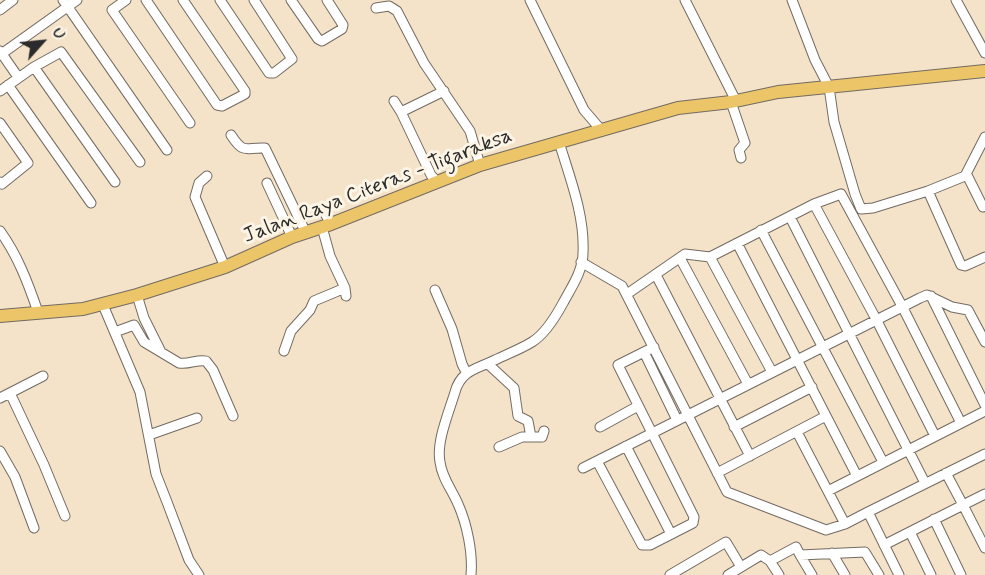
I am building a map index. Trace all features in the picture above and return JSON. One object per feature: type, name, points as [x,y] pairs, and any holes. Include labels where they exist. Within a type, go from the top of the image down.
[{"type":"main road","name":"Jalan Raya Citeras - Tigaraksa","points":[[0,316],[83,309],[137,295],[225,267],[292,237],[326,226],[480,165],[678,108],[778,92],[985,71]]},
{"type":"street","points":[[0,10],[13,0]]},
{"type":"street","points":[[18,77],[1,53],[66,3],[77,0]]},
{"type":"street","points":[[126,0],[112,10],[190,123]]},
{"type":"street","points":[[146,0],[217,105],[222,106],[245,94],[245,91],[183,0]]},
{"type":"street","points":[[220,0],[269,73],[274,74],[292,59],[254,0]]},
{"type":"street","points":[[291,0],[318,39],[322,41],[342,29],[343,25],[327,0]]},
{"type":"street","points":[[530,0],[584,110],[602,131]]},
{"type":"street","points":[[685,0],[733,101],[745,143],[739,150],[741,159]]},
{"type":"street","points":[[792,0],[828,87],[834,122],[861,209],[873,208],[967,175],[985,137]]},
{"type":"street","points":[[956,0],[985,53]]},
{"type":"street","points":[[66,3],[167,150]]},
{"type":"street","points":[[376,8],[389,6],[398,11],[424,63],[470,131],[480,165]]},
{"type":"street","points":[[91,203],[4,88],[18,77],[61,52],[140,162]]},
{"type":"street","points":[[34,67],[115,182]]},
{"type":"street","points":[[402,112],[444,91]]},
{"type":"street","points":[[394,101],[402,112],[431,175],[437,182]]},
{"type":"street","points":[[0,123],[28,163],[2,184],[0,182]]},
{"type":"street","points":[[231,135],[240,148],[245,150],[265,148],[306,233]]},
{"type":"street","points":[[471,575],[472,567],[465,526],[458,504],[445,479],[440,463],[439,446],[456,389],[466,372],[534,342],[556,317],[575,280],[584,255],[579,209],[559,142]]},
{"type":"street","points":[[967,175],[983,207]]},
{"type":"street","points":[[207,176],[199,183],[195,197],[225,267]]},
{"type":"street","points":[[267,183],[292,237]]},
{"type":"street","points":[[928,190],[962,265],[965,266],[985,257]]},
{"type":"street","points":[[627,294],[684,254],[710,257],[814,204],[841,194],[902,306],[961,423]]},
{"type":"street","points":[[814,204],[935,436]]},
{"type":"street","points":[[284,351],[291,331],[310,310],[314,301],[346,292],[330,256],[323,210]]},
{"type":"street","points":[[790,217],[925,483]]},
{"type":"street","points":[[761,230],[883,462]]},
{"type":"street","points":[[0,231],[26,275],[38,312]]},
{"type":"street","points":[[737,243],[857,476]]},
{"type":"street","points":[[710,257],[772,372]]},
{"type":"street","points":[[680,258],[748,384]]},
{"type":"street","points":[[581,262],[622,286],[727,492],[825,530],[845,524],[985,454]]},
{"type":"street","points":[[656,275],[750,456]]},
{"type":"street","points":[[435,290],[452,329],[466,372]]},
{"type":"street","points":[[137,295],[144,318],[160,351]]},
{"type":"street","points":[[931,296],[985,405]]},
{"type":"street","points":[[583,468],[920,298],[931,296],[952,307],[969,310],[985,342]]},
{"type":"street","points":[[103,305],[140,392],[156,474],[189,560],[199,575]]},
{"type":"street","points":[[115,332],[135,325],[144,342],[179,363],[203,360],[210,364],[233,416]]},
{"type":"street","points":[[597,461],[642,545],[650,545],[691,524],[694,517],[618,365],[654,347]]},
{"type":"street","points":[[644,352],[677,420]]},
{"type":"street","points":[[488,364],[516,393],[518,415],[528,422],[531,437]]},
{"type":"street","points":[[0,398],[43,376]]},
{"type":"street","points":[[734,427],[812,387]]},
{"type":"street","points":[[10,393],[65,516]]},
{"type":"street","points":[[600,427],[638,406]]},
{"type":"street","points":[[828,491],[985,411]]},
{"type":"street","points":[[717,473],[826,416]]},
{"type":"street","points":[[149,435],[197,418]]},
{"type":"street","points":[[499,447],[522,437],[542,437],[544,431]]},
{"type":"street","points":[[797,432],[845,524]]},
{"type":"street","points":[[626,446],[671,534]]},
{"type":"street","points":[[0,451],[15,477],[34,528]]},
{"type":"street","points":[[946,473],[981,532],[985,548]]},
{"type":"street","points":[[884,545],[985,494]]},
{"type":"street","points":[[868,512],[899,575]]},
{"type":"street","points":[[934,519],[961,575]]},
{"type":"street","points":[[910,532],[931,575]]},
{"type":"street","points":[[670,575],[726,542],[742,570]]},
{"type":"street","points":[[770,561],[796,547],[812,575]]},
{"type":"street","points":[[800,555],[865,552],[879,575]]},
{"type":"street","points":[[832,553],[845,575]]},
{"type":"street","points":[[728,575],[742,570],[761,555],[770,561],[779,575]]}]
